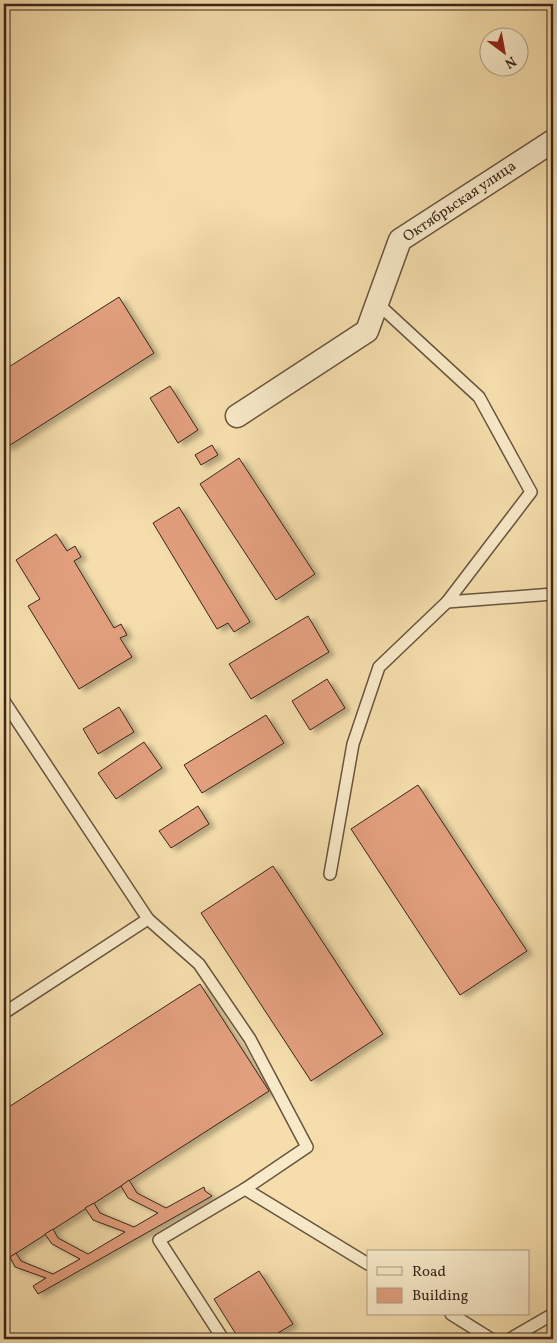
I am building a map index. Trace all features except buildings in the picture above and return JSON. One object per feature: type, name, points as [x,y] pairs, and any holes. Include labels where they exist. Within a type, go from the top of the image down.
[{"type":"street","name":"Октябрьская улица","points":[[237,416],[367,331],[400,240],[553,141]]},
{"type":"lane","points":[[330,874],[353,744],[379,666],[447,602],[531,492],[479,397],[378,303]]},
{"type":"lane","points":[[447,602],[553,594]]},
{"type":"lane","points":[[4,701],[148,919],[204,971],[250,1039],[307,1147],[245,1189],[159,1240],[223,1339]]},
{"type":"lane","points":[[4,1013],[148,919]]},
{"type":"lane","points":[[245,1189],[367,1263]]},
{"type":"lane","points":[[510,1339],[553,1314]]},
{"type":"lane","points":[[454,1316],[492,1339]]}]
